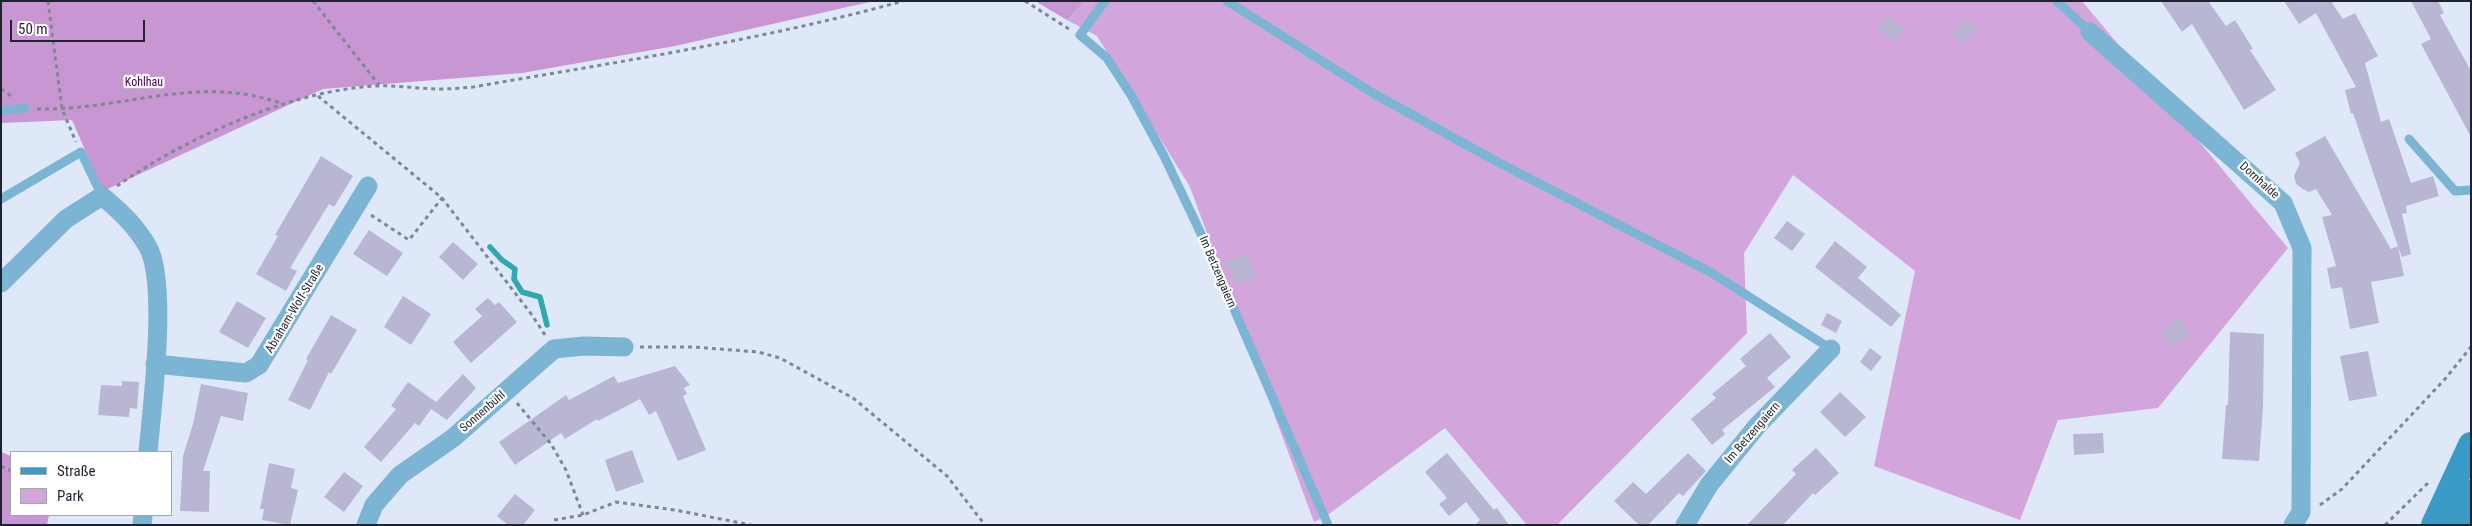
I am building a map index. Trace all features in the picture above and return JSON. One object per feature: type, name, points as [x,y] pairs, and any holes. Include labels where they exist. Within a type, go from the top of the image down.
[{"type":"main road","points":[[2434,525],[2471,445]]},
{"type":"main road","points":[[2460,525],[2471,492]]},
{"type":"street","name":"Dornhalde","points":[[2090,32],[2283,203],[2302,248],[2297,519]]},
{"type":"street","name":"Abraham-Wolf-Straße","points":[[155,364],[246,373],[259,366],[368,186]]},
{"type":"street","points":[[1,283],[66,219],[102,196],[129,220],[148,248],[157,280],[155,364],[148,451]]},
{"type":"street","points":[[554,350],[584,346],[624,347]]},
{"type":"street","name":"Im Betzengaiern","points":[[1685,525],[1709,485],[1757,426],[1832,349]]},
{"type":"street","name":"Sonnenbühl","points":[[366,525],[374,505],[400,475],[454,438],[554,350]]},
{"type":"lane","points":[[1080,35],[1105,1]]},
{"type":"lane","points":[[1228,1],[1371,92],[1492,159],[1712,273],[1832,349]]},
{"type":"lane","name":"Dornhalde","points":[[2057,1],[2090,32]]},
{"type":"lane","name":"Im Betzengaiern","points":[[1080,35],[1107,58],[1131,95],[1164,156],[1203,238],[1328,525]]},
{"type":"lane","points":[[1,110],[25,108]]},
{"type":"lane","points":[[2409,139],[2455,191],[2471,190]]},
{"type":"lane","points":[[1,199],[81,152],[102,196]]},
{"type":"path","points":[[48,1],[62,109],[81,152]]},
{"type":"path","points":[[313,1],[379,86]]},
{"type":"path","points":[[102,196],[138,171],[192,142],[284,104],[318,96],[379,86],[440,89],[474,87],[685,50],[820,22],[904,1]]},
{"type":"path","points":[[1025,1],[1080,35]]},
{"type":"path","points":[[25,108],[62,109],[162,94],[214,90],[262,96],[284,104]]},
{"type":"path","points":[[318,96],[442,198],[532,315],[554,350]]},
{"type":"path","points":[[357,205],[409,240],[442,198]]},
{"type":"path","points":[[624,347],[693,347],[758,352],[780,358],[853,398],[947,476],[985,525]]},
{"type":"path","points":[[2297,519],[2342,489],[2445,379],[2471,347]]},
{"type":"path","points":[[507,392],[554,450],[566,470],[583,515]]},
{"type":"path","points":[[2385,525],[2432,478]]},
{"type":"path","points":[[554,520],[583,515],[616,502],[675,510],[751,525]]},
{"type":"green space","name":"Kohlhau","points":[[1,1],[874,1],[675,46],[522,73],[323,89],[103,191],[72,120],[1,123]]},
{"type":"green space","points":[[1035,1],[1085,1],[1067,20]]},
{"type":"green space","points":[[1085,1],[2082,1],[2288,248],[2158,408],[2058,420],[2020,520],[1874,466],[1915,271],[1793,175],[1744,253],[1747,333],[1557,525],[1527,525],[1445,428],[1329,514],[1314,522],[1190,187],[1097,36],[1067,20]]},
{"type":"green space","points":[[1,452],[10,456],[10,516],[49,516],[47,525],[1,525]]},
{"type":"building","points":[[2161,1],[2208,1],[2226,26],[2235,20],[2253,49],[2250,50],[2276,90],[2244,110],[2192,24],[2182,32]]},
{"type":"building","points":[[2284,1],[2335,1],[2332,3],[2343,19],[2355,13],[2378,56],[2365,63],[2381,122],[2389,119],[2411,183],[2433,176],[2439,196],[2406,206],[2407,213],[2402,214],[2411,254],[2402,257],[2398,247],[2404,276],[2371,282],[2379,323],[2350,329],[2342,287],[2331,289],[2327,268],[2336,266],[2322,217],[2332,215],[2316,189],[2309,192],[2303,189],[2296,184],[2294,176],[2300,163],[2295,153],[2325,136],[2391,249],[2398,246],[2353,113],[2351,114],[2345,90],[2356,87],[2316,13],[2299,24]]},
{"type":"building","points":[[2411,1],[2438,1],[2444,13],[2440,15],[2471,71],[2471,137],[2421,44],[2431,39]]},
{"type":"building","points":[[1887,15],[1905,29],[1895,42],[1877,28]]},
{"type":"building","points":[[1967,19],[1977,28],[1963,44],[1952,34]]},
{"type":"building","points":[[321,156],[353,176],[334,207],[329,204],[290,268],[297,271],[286,291],[256,274],[278,236],[275,235]]},
{"type":"building","points":[[1787,221],[1805,234],[1792,251],[1774,238]]},
{"type":"building","points":[[369,230],[403,253],[387,276],[353,254]]},
{"type":"building","points":[[1835,241],[1867,267],[1858,278],[1901,315],[1891,327],[1815,267]]},
{"type":"building","points":[[453,242],[478,264],[463,280],[439,257]]},
{"type":"building","points":[[1246,254],[1256,276],[1236,285],[1226,262]]},
{"type":"building","points":[[403,296],[431,314],[411,345],[384,327]]},
{"type":"building","points":[[488,298],[495,305],[499,302],[517,322],[471,363],[453,342],[482,316],[475,309]]},
{"type":"building","points":[[237,301],[266,318],[248,348],[219,332]]},
{"type":"building","points":[[1827,313],[1842,321],[1836,333],[1821,325]]},
{"type":"building","points":[[331,315],[357,330],[331,374],[329,372],[310,410],[288,400],[308,360],[306,359]]},
{"type":"building","points":[[2180,318],[2190,334],[2171,347],[2161,332]]},
{"type":"building","points":[[2230,332],[2264,334],[2263,408],[2259,461],[2222,459],[2226,405],[2228,405]]},
{"type":"building","points":[[1770,333],[1791,357],[1767,378],[1775,387],[1722,430],[1725,434],[1712,445],[1691,419],[1716,398],[1712,394],[1746,366],[1740,359]]},
{"type":"building","points":[[1870,348],[1882,357],[1871,371],[1860,362]]},
{"type":"building","points":[[2368,351],[2377,396],[2349,401],[2340,356]]},
{"type":"building","points":[[675,366],[690,385],[684,388],[687,394],[683,396],[706,450],[678,461],[656,411],[649,415],[640,399],[598,421],[597,419],[565,439],[561,433],[515,465],[499,442],[566,395],[569,400],[614,376],[618,383]]},
{"type":"building","points":[[463,374],[476,388],[447,420],[431,409],[419,426],[415,423],[381,462],[364,447],[396,409],[391,406],[408,382],[436,402]]},
{"type":"building","points":[[122,381],[139,382],[137,409],[130,408],[129,417],[98,415],[101,385],[122,386]]},
{"type":"building","points":[[201,384],[248,393],[243,421],[221,416],[203,471],[210,471],[209,512],[180,511],[183,456],[193,424]]},
{"type":"building","points":[[1840,392],[1866,417],[1845,437],[1820,412]]},
{"type":"building","points":[[2103,433],[2104,453],[2074,455],[2073,434]]},
{"type":"building","points":[[1816,448],[1839,473],[1815,495],[1813,493],[1783,525],[1747,525],[1796,474],[1792,470]]},
{"type":"building","points":[[632,450],[644,482],[616,492],[605,460]]},
{"type":"building","points":[[1447,453],[1494,510],[1497,508],[1509,525],[1475,525],[1480,520],[1466,502],[1449,516],[1439,504],[1447,498],[1425,472]]},
{"type":"building","points":[[1688,453],[1706,471],[1683,496],[1679,493],[1648,525],[1639,525],[1614,501],[1633,482],[1646,494]]},
{"type":"building","points":[[269,463],[295,469],[291,488],[298,490],[290,525],[262,520],[264,509],[260,509]]},
{"type":"building","points":[[344,472],[363,486],[344,512],[324,497]]},
{"type":"building","points":[[515,494],[535,510],[523,525],[508,525],[497,516]]},
{"type":"waterway","points":[[490,247],[502,260],[515,269],[514,279],[522,292],[540,297],[547,325]]}]
